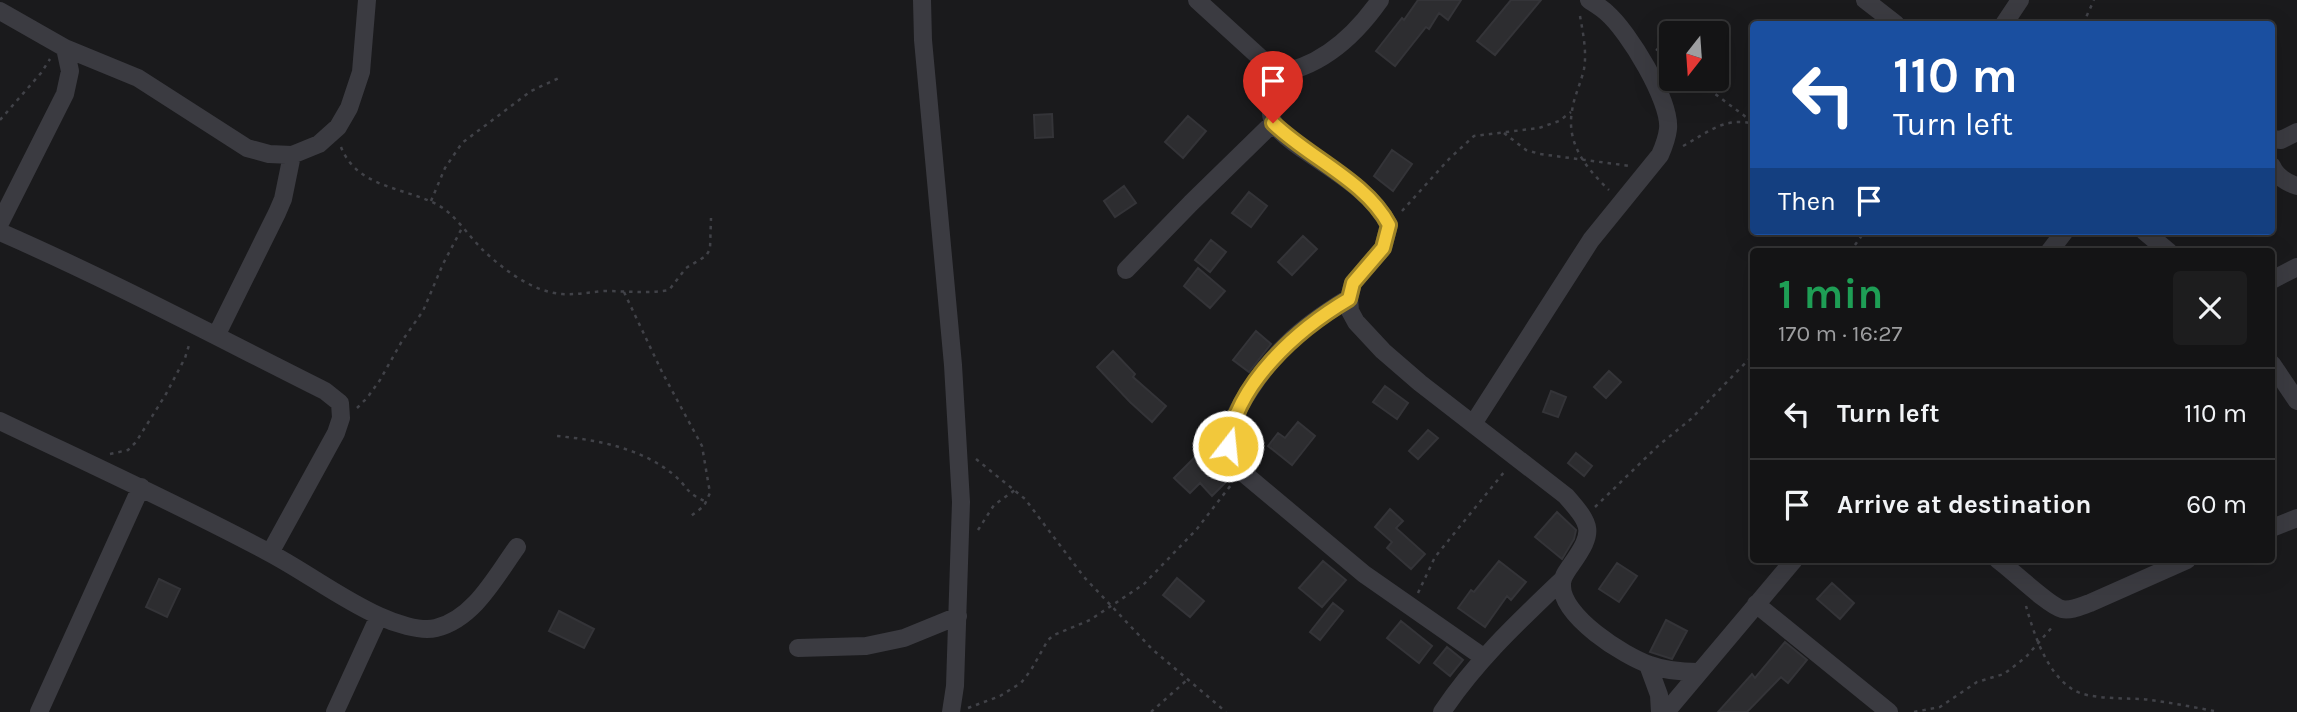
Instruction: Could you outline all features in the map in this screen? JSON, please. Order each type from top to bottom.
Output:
[{"type":"street","points":[[12,0],[0,11],[62,46],[138,78],[247,148],[269,154],[292,155],[318,144],[338,127],[349,108],[362,72],[367,0]]},
{"type":"street","points":[[922,0],[923,40],[953,365],[961,502],[955,686],[959,710]]},
{"type":"street","points":[[1197,0],[1266,63],[1274,74],[1276,85],[1271,108],[1273,123],[1292,141],[1364,193],[1380,208],[1389,225],[1383,248],[1353,283],[1349,299],[1350,311],[1356,322],[1382,351],[1566,496],[1584,517],[1588,527],[1587,538],[1563,579],[1483,657],[1442,712]]},
{"type":"street","points":[[1274,74],[1294,71],[1315,63],[1357,29],[1380,0]]},
{"type":"street","points":[[1865,0],[1892,21]]},
{"type":"street","points":[[2006,21],[2020,0]]},
{"type":"street","points":[[1473,424],[1584,251],[1655,161],[1665,144],[1669,127],[1666,107],[1630,40],[1608,14],[1584,4]]},
{"type":"street","points":[[0,223],[65,94],[69,71],[62,46]]},
{"type":"street","points":[[1126,270],[1273,123]]},
{"type":"street","points":[[2275,139],[2281,140],[2297,132]]},
{"type":"street","points":[[216,336],[277,213],[285,191],[292,155]]},
{"type":"street","points":[[2275,173],[2297,186]]},
{"type":"street","points":[[0,232],[55,256],[216,336],[325,391],[340,403],[341,418],[270,553]]},
{"type":"street","points":[[2149,235],[2164,248]]},
{"type":"street","points":[[2275,279],[2297,267]]},
{"type":"street","points":[[1349,299],[1318,317],[1285,345],[1243,403],[1230,432],[1228,446],[1233,460],[1241,471],[1364,574],[1483,657]]},
{"type":"street","points":[[2275,368],[2297,401]]},
{"type":"street","points":[[0,421],[141,487],[270,553],[379,616],[408,626],[434,629],[452,622],[473,607],[517,547]]},
{"type":"street","points":[[39,712],[141,487]]},
{"type":"street","points":[[2275,527],[2297,518]]},
{"type":"street","points":[[1666,712],[1791,563]]},
{"type":"street","points":[[2002,563],[2049,602],[2062,609],[2090,603],[2180,563]]},
{"type":"street","points":[[1563,579],[1562,587],[1566,600],[1592,629],[1621,651],[1664,670],[1698,672]]},
{"type":"street","points":[[1756,604],[1889,712]]},
{"type":"street","points":[[335,712],[379,616]]},
{"type":"street","points":[[797,648],[866,646],[904,638],[958,616]]},
{"type":"street","points":[[1648,665],[1659,695],[1660,712]]},
{"type":"path","points":[[2084,21],[2094,0]]},
{"type":"path","points":[[1584,4],[1584,68],[1571,112],[1574,141],[1581,160],[1621,202]]},
{"type":"path","points":[[0,120],[62,46]]},
{"type":"path","points":[[431,201],[445,168],[462,143],[531,92],[561,77]]},
{"type":"path","points":[[1711,91],[1750,121]]},
{"type":"path","points":[[1389,225],[1474,136],[1549,126],[1571,112]]},
{"type":"path","points":[[1504,132],[1526,150],[1611,165],[1655,161],[1724,123],[1735,121],[1750,123]]},
{"type":"path","points":[[338,127],[341,149],[349,164],[360,174],[443,207],[485,252],[509,272],[533,286],[558,294],[653,293],[669,290],[686,268],[706,256],[710,249],[711,218]]},
{"type":"path","points":[[341,418],[367,398],[380,380],[423,311],[462,228]]},
{"type":"path","points":[[624,292],[662,372],[702,446],[710,493],[707,502],[691,516]]},
{"type":"path","points":[[101,455],[128,450],[135,442],[185,358],[195,326]]},
{"type":"path","points":[[1584,517],[1690,419],[1750,358]]},
{"type":"path","points":[[557,436],[594,440],[635,453],[674,475],[691,495],[707,502]]},
{"type":"path","points":[[958,447],[1015,490],[1111,607],[1187,680],[1226,712]]},
{"type":"path","points":[[1413,608],[1435,558],[1477,503],[1518,459]]},
{"type":"path","points":[[959,710],[1000,696],[1021,683],[1048,640],[1054,635],[1077,627],[1144,584],[1217,505],[1241,471]]},
{"type":"path","points":[[977,533],[994,505],[1015,490]]},
{"type":"path","points":[[2019,576],[2039,643],[2060,679],[2074,690],[2089,695],[2180,704],[2214,711]]},
{"type":"path","points":[[1914,712],[1940,706],[1977,682],[2004,674],[2049,632],[2062,609]]},
{"type":"path","points":[[1151,712],[1187,680]]},
{"type":"building","points":[[1418,0],[1461,0],[1448,20],[1439,13],[1429,29],[1426,27],[1395,66],[1376,51]]},
{"type":"building","points":[[1511,0],[1541,0],[1495,55],[1477,41]]},
{"type":"building","points":[[1052,114],[1053,137],[1035,138],[1034,115]]},
{"type":"building","points":[[1188,116],[1206,131],[1183,158],[1165,142]]},
{"type":"building","points":[[1392,150],[1412,164],[1393,191],[1374,176]]},
{"type":"building","points":[[1124,186],[1136,203],[1115,217],[1104,201]]},
{"type":"building","points":[[1249,192],[1267,206],[1251,227],[1232,213]]},
{"type":"building","points":[[1303,236],[1317,249],[1292,275],[1278,262]]},
{"type":"building","points":[[1211,240],[1226,252],[1210,272],[1195,260]]},
{"type":"building","points":[[1198,268],[1225,291],[1210,308],[1184,286]]},
{"type":"building","points":[[1256,331],[1271,344],[1249,372],[1233,360]]},
{"type":"building","points":[[1113,351],[1135,374],[1133,377],[1166,406],[1152,422],[1097,367]]},
{"type":"building","points":[[1609,371],[1621,382],[1606,398],[1594,387]]},
{"type":"building","points":[[1385,386],[1408,403],[1397,419],[1373,402]]},
{"type":"building","points":[[1551,391],[1566,397],[1558,417],[1543,412]]},
{"type":"building","points":[[1298,422],[1315,436],[1292,465],[1268,446],[1278,433],[1285,438]]},
{"type":"building","points":[[1428,430],[1438,438],[1418,459],[1409,451]]},
{"type":"building","points":[[1200,452],[1228,480],[1212,496],[1200,483],[1190,493],[1174,478]]},
{"type":"building","points":[[1576,453],[1592,466],[1584,476],[1568,463]]},
{"type":"building","points":[[1390,509],[1403,521],[1396,528],[1425,554],[1411,569],[1387,548],[1392,542],[1375,527]]},
{"type":"building","points":[[1557,512],[1576,530],[1574,539],[1562,559],[1535,537]]},
{"type":"building","points":[[1323,561],[1346,580],[1322,607],[1299,588]]},
{"type":"building","points":[[1499,561],[1526,582],[1511,600],[1507,596],[1485,627],[1458,608]]},
{"type":"building","points":[[1617,563],[1637,576],[1619,602],[1599,589]]},
{"type":"building","points":[[1177,578],[1204,601],[1190,617],[1163,595]]},
{"type":"building","points":[[159,579],[180,589],[167,617],[146,607]]},
{"type":"building","points":[[1832,583],[1854,603],[1840,619],[1817,599]]},
{"type":"building","points":[[1333,603],[1343,611],[1320,640],[1310,632]]},
{"type":"building","points":[[559,611],[594,629],[584,648],[549,631]]},
{"type":"building","points":[[1666,620],[1687,631],[1672,659],[1650,652]]},
{"type":"building","points":[[1401,621],[1432,646],[1419,663],[1387,638]]},
{"type":"building","points":[[1785,642],[1807,660],[1788,683],[1781,677],[1747,712],[1718,712],[1752,674],[1755,678]]},
{"type":"building","points":[[1447,647],[1463,660],[1450,676],[1434,663]]},
{"type":"route","points":[[1228,446],[1237,413],[1255,383],[1285,345],[1318,317],[1349,299],[1353,283],[1383,248],[1389,225],[1380,208],[1364,193],[1292,141],[1273,123]]}]
